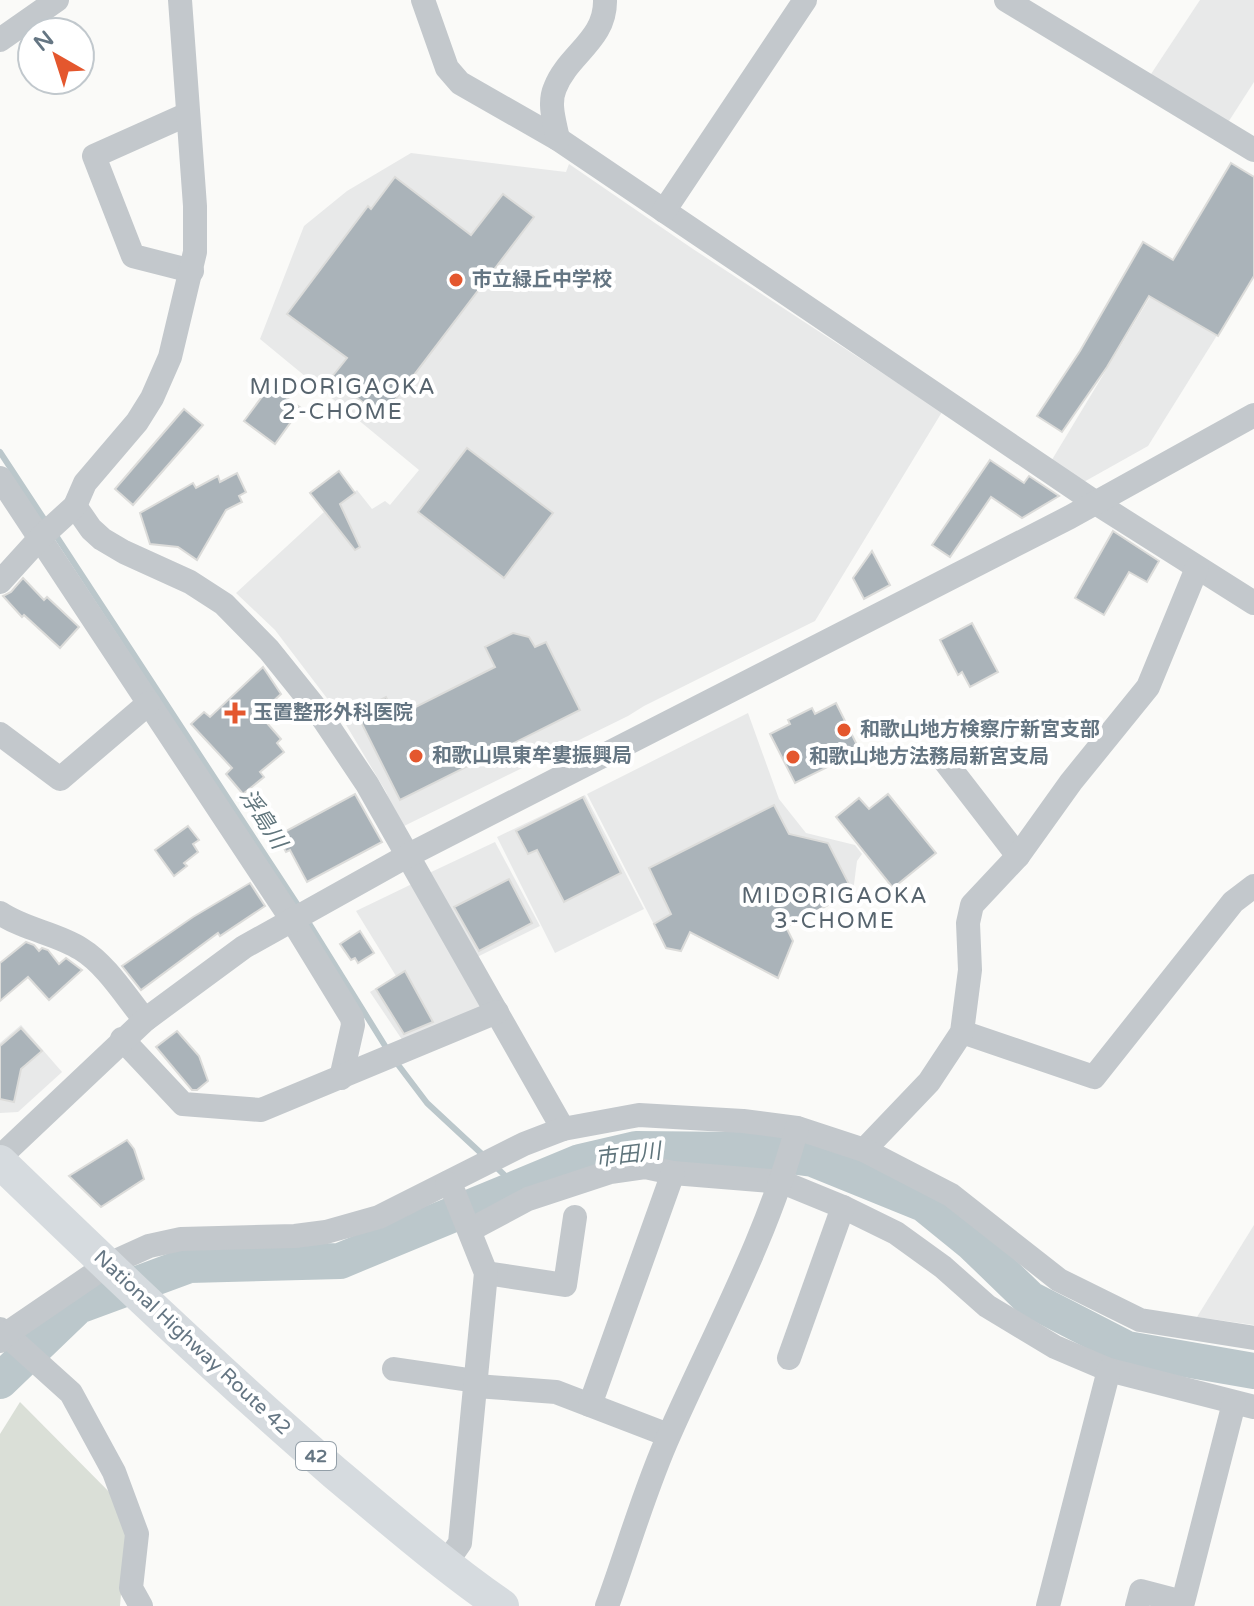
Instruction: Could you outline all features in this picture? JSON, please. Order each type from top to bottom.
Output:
[{"type":"highway","name":"National Highway Route 42","points":[[0,1160],[120,1278],[265,1412],[444,1566],[480,1601]]},
{"type":"street","points":[[0,40],[57,0]]},
{"type":"street","points":[[0,582],[40,538],[75,506],[85,483],[137,422],[152,398],[170,357],[195,252],[195,206],[180,0]]},
{"type":"street","points":[[423,0],[447,68],[460,83],[558,139],[1096,503],[1254,603]]},
{"type":"street","points":[[558,139],[553,115],[554,88],[597,33],[604,16],[605,0]]},
{"type":"street","points":[[664,211],[805,0]]},
{"type":"street","points":[[1006,0],[1044,10],[1254,150]]},
{"type":"street","points":[[188,114],[94,156],[133,256],[192,271]]},
{"type":"street","points":[[0,1160],[122,1039],[226,959],[407,856],[1096,503],[1254,415]]},
{"type":"street","points":[[0,478],[292,920],[352,1018],[341,1078]]},
{"type":"street","points":[[75,506],[102,539],[203,589],[224,604],[269,650],[344,748],[563,1129]]},
{"type":"street","points":[[864,1150],[929,1082],[962,1032],[970,970],[968,923],[972,905],[1018,856],[1071,782],[1148,687],[1197,568]]},
{"type":"street","points":[[0,734],[60,779],[149,703]]},
{"type":"street","points":[[940,755],[1018,856]]},
{"type":"street","points":[[962,1032],[1094,1077],[1233,902],[1254,886]]},
{"type":"street","points":[[0,913],[13,922],[81,949],[97,963],[145,1020]]},
{"type":"street","points":[[122,1039],[183,1104],[261,1110],[497,1012]]},
{"type":"street","points":[[141,1606],[131,1588],[137,1534],[114,1472],[71,1393],[5,1336],[120,1278],[149,1246],[181,1239],[295,1236],[326,1232],[379,1217],[450,1188],[524,1144],[563,1129],[639,1115],[743,1121],[797,1128],[864,1150],[951,1195],[1059,1280],[1140,1320],[1254,1338]]},
{"type":"street","points":[[607,1606],[668,1435],[716,1338],[782,1182],[797,1128]]},
{"type":"street","points":[[470,1230],[528,1199],[610,1172],[645,1167],[673,1173],[782,1182],[843,1207],[914,1245],[987,1306],[1055,1347],[1109,1370],[1244,1405],[1183,1602],[1141,1591],[1137,1606]]},
{"type":"street","points":[[590,1405],[673,1173]]},
{"type":"street","points":[[444,1566],[460,1543],[486,1273],[450,1188]]},
{"type":"street","points":[[789,1358],[843,1207]]},
{"type":"street","points":[[486,1273],[565,1285],[575,1217]]},
{"type":"street","points":[[394,1369],[469,1380],[476,1386],[556,1392],[668,1435]]},
{"type":"street","points":[[1048,1606],[1109,1370]]},
{"type":"shaded area","points":[[1200,0],[1254,0],[1254,82],[1227,124],[1149,77]]},
{"type":"shaded area","points":[[411,153],[566,172],[569,164],[942,412],[815,621],[400,828],[386,792],[342,718],[275,630],[236,593],[324,512],[326,514],[357,490],[372,509],[385,501],[390,505],[419,470],[260,339],[304,226],[347,191]]},
{"type":"shaded area","points":[[1231,163],[1254,177],[1254,276],[1148,446],[1082,483],[1050,463]]},
{"type":"shaded area","points":[[748,713],[779,799],[806,833],[855,845],[862,854],[857,861],[853,892],[786,927],[793,941],[778,978],[690,933],[666,948],[587,794]]},
{"type":"shaded area","points":[[585,795],[644,909],[555,953],[497,837]]},
{"type":"shaded area","points":[[495,842],[540,926],[475,958],[427,874]]},
{"type":"shaded area","points":[[412,884],[485,1006],[405,1044],[370,992],[396,976],[356,911]]},
{"type":"shaded area","points":[[21,1025],[62,1072],[18,1112],[0,1113],[0,1043]]},
{"type":"shaded area","points":[[1254,1225],[1254,1325],[1197,1317]]},
{"type":"shaded area","points":[[20,1402],[128,1511],[120,1606],[0,1606],[0,1434]]},
{"type":"building","points":[[1231,163],[1254,177],[1254,276],[1218,336],[1149,296],[1107,367],[1062,432],[1037,416],[1080,351],[1143,242],[1173,260]]},
{"type":"building","points":[[395,177],[471,235],[503,194],[534,217],[382,417],[331,378],[347,358],[287,314],[368,206],[371,209]]},
{"type":"building","points":[[270,386],[301,408],[275,444],[244,421]]},
{"type":"building","points":[[184,409],[203,425],[133,505],[115,489]]},
{"type":"building","points":[[467,448],[553,513],[504,578],[418,512]]},
{"type":"building","points":[[990,460],[1024,483],[1029,476],[1059,496],[1022,518],[991,497],[950,557],[932,545]]},
{"type":"building","points":[[339,471],[355,493],[340,504],[360,547],[355,550],[310,493]]},
{"type":"building","points":[[237,473],[246,492],[239,496],[242,502],[226,510],[197,560],[178,547],[150,544],[140,513],[193,483],[196,488],[218,476],[220,482]]},
{"type":"building","points":[[1113,531],[1159,561],[1147,582],[1129,572],[1104,615],[1075,598]]},
{"type":"building","points":[[872,551],[890,585],[864,599],[853,578]]},
{"type":"building","points":[[23,578],[44,600],[47,597],[79,627],[60,648],[24,615],[22,617],[3,596]]},
{"type":"building","points":[[972,623],[998,672],[970,687],[962,672],[958,675],[940,640]]},
{"type":"building","points":[[513,633],[529,637],[535,647],[546,642],[580,710],[400,800],[356,712],[386,697],[396,717],[495,667],[485,647]]},
{"type":"building","points":[[263,667],[281,694],[259,714],[281,739],[277,743],[284,752],[260,772],[264,777],[243,794],[226,774],[232,768],[191,724],[204,712],[210,717]]},
{"type":"building","points":[[836,703],[860,751],[795,783],[770,734],[790,724],[788,720],[812,708],[815,714]]},
{"type":"building","points":[[355,794],[382,842],[307,882],[290,850],[286,852],[277,836]]},
{"type":"building","points":[[888,794],[936,853],[893,888],[836,817],[859,798],[869,809]]},
{"type":"building","points":[[583,797],[621,873],[564,902],[537,850],[528,854],[516,831]]},
{"type":"building","points":[[774,805],[789,834],[828,843],[853,892],[786,927],[793,941],[778,978],[690,932],[681,951],[666,948],[654,924],[671,914],[649,868]]},
{"type":"building","points":[[188,826],[199,840],[193,844],[198,852],[174,876],[155,850]]},
{"type":"building","points":[[509,879],[532,923],[479,951],[454,907]]},
{"type":"building","points":[[250,883],[265,906],[220,936],[218,933],[141,990],[122,966],[193,917]]},
{"type":"building","points":[[360,931],[374,953],[358,963],[355,958],[351,960],[340,944]]},
{"type":"building","points":[[26,942],[39,951],[42,948],[48,950],[59,964],[66,958],[82,970],[49,1000],[28,977],[0,1001],[0,963]]},
{"type":"building","points":[[405,971],[433,1022],[404,1034],[376,989]]},
{"type":"building","points":[[21,1028],[42,1051],[21,1069],[14,1102],[0,1099],[0,1046]]},
{"type":"building","points":[[177,1031],[199,1056],[208,1081],[197,1090],[192,1090],[156,1047]]},
{"type":"building","points":[[127,1140],[134,1149],[144,1179],[101,1207],[69,1176]]},
{"type":"waterway","name":"浮島川","points":[[0,452],[46,522]]},
{"type":"waterway","name":"浮島川","points":[[53,531],[301,910]]},
{"type":"waterway","name":"浮島川","points":[[307,920],[387,1049]]},
{"type":"waterway","name":"浮島川","points":[[396,1062],[427,1103],[484,1156]]},
{"type":"waterway","name":"市田川","points":[[0,1381],[78,1306],[189,1265],[340,1261],[580,1162],[636,1149],[743,1150],[813,1159],[924,1204],[972,1243],[1030,1299],[1127,1349],[1254,1371]]},
{"type":"waterway","name":"浮島川","points":[[495,1166],[517,1187]]},
{"type":"place","name":"市立緑丘中学校","points":[[456,280]]},
{"type":"place","name":"玉置整形外科医院","points":[[235,713]]},
{"type":"place","name":"和歌山地方検察庁新宮支部","points":[[844,730]]},
{"type":"place","name":"和歌山県東牟婁振興局","points":[[416,756]]},
{"type":"place","name":"和歌山地方法務局新宮支局","points":[[793,757]]},
{"type":"district","name":"MIDORIGAOKA 2-CHOME","points":[[343,400]]},
{"type":"district","name":"MIDORIGAOKA 3-CHOME","points":[[835,908]]}]
